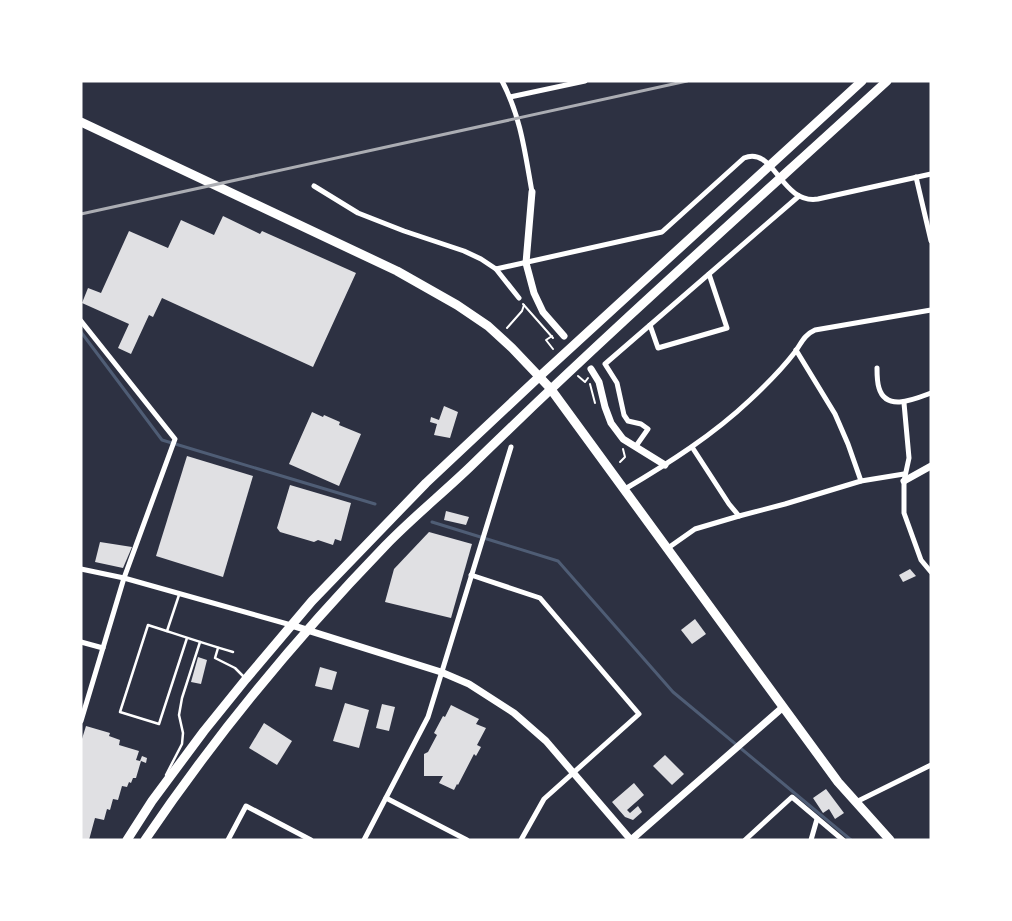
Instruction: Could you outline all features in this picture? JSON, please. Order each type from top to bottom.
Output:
[{"type":"main road","points":[[127,840],[152,802],[204,731],[246,679],[292,625],[426,483],[862,81]]},
{"type":"main road","points":[[145,840],[216,742],[307,630],[388,543],[550,388],[887,81]]},
{"type":"main road","points":[[81,122],[397,271],[457,304],[488,326],[550,388],[668,548],[782,708],[838,782],[890,840]]},
{"type":"street","points":[[502,81],[518,118],[532,192],[526,263],[534,292],[543,312],[564,336]]},
{"type":"street","points":[[510,97],[585,81]]},
{"type":"street","points":[[496,269],[662,232],[744,158],[751,155],[765,161],[799,196],[811,200],[931,174]]},
{"type":"street","points":[[916,177],[931,241]]},
{"type":"street","points":[[314,186],[358,213],[464,251],[481,259],[496,269],[519,298]]},
{"type":"street","points":[[636,446],[648,429],[641,424],[628,421],[624,415],[617,383],[605,364],[799,196]]},
{"type":"street","points":[[650,325],[658,348],[727,328],[710,274]]},
{"type":"street","points":[[625,489],[692,447],[750,400],[796,350],[804,337],[816,330],[931,310]]},
{"type":"street","points":[[81,321],[175,439],[124,578],[83,706],[81,721]]},
{"type":"street","points":[[796,350],[835,414],[861,481]]},
{"type":"street","points":[[591,368],[599,382],[611,423],[624,439],[665,465]]},
{"type":"street","points":[[877,368],[879,387],[884,397],[904,403],[931,393]]},
{"type":"street","points":[[904,403],[908,458],[904,478],[904,513],[921,560],[931,572]]},
{"type":"street","points":[[364,840],[428,717],[511,447]]},
{"type":"street","points":[[692,447],[729,504],[739,516]]},
{"type":"street","points":[[668,548],[695,528],[786,504],[861,481],[904,478],[931,466]]},
{"type":"street","points":[[81,569],[124,578],[292,625],[442,672],[478,689],[514,713],[546,741],[631,840],[782,708]]},
{"type":"street","points":[[471,575],[540,598],[639,714],[540,804],[521,840]]},
{"type":"street","points":[[81,642],[103,648]]},
{"type":"street","points":[[855,802],[931,765]]},
{"type":"street","points":[[386,798],[467,840]]},
{"type":"street","points":[[745,840],[792,798],[842,840]]},
{"type":"street","points":[[228,840],[246,806],[310,840]]},
{"type":"street","points":[[811,840],[817,819]]},
{"type":"lane","points":[[167,631],[179,594]]},
{"type":"lane","points":[[187,638],[159,724],[120,712],[148,625],[233,652]]},
{"type":"lane","points":[[152,802],[182,744],[183,733],[179,715],[182,698],[200,642]]},
{"type":"lane","points":[[218,648],[215,658],[235,668],[246,679]]},
{"type":"path","points":[[507,328],[522,311],[524,305],[555,339]]},
{"type":"path","points":[[552,336],[546,340],[553,349]]},
{"type":"path","points":[[578,376],[584,382],[588,378]]},
{"type":"building","points":[[223,216],[260,234],[262,231],[356,273],[313,367],[162,298],[153,317],[149,315],[131,354],[118,348],[129,324],[82,303],[88,288],[101,293],[129,231],[168,248],[181,220],[214,235]]},
{"type":"building","points":[[444,406],[458,412],[450,438],[434,435],[437,424],[430,422],[431,417],[439,420]]},
{"type":"building","points":[[312,412],[340,422],[339,425],[361,434],[339,486],[289,464]]},
{"type":"building","points":[[187,456],[253,476],[223,577],[156,556]]},
{"type":"building","points":[[290,485],[351,503],[341,541],[335,539],[333,545],[318,540],[314,542],[280,532],[277,528]]},
{"type":"building","points":[[446,511],[469,517],[466,525],[444,520]]},
{"type":"building","points":[[429,532],[472,544],[451,618],[385,602],[394,569]]},
{"type":"building","points":[[100,542],[132,547],[123,568],[95,562]]},
{"type":"building","points":[[910,569],[916,576],[903,582],[899,575]]},
{"type":"building","points":[[695,619],[706,634],[692,644],[681,630]]},
{"type":"building","points":[[198,657],[207,660],[201,684],[191,682]]},
{"type":"building","points":[[320,667],[337,672],[332,690],[315,686]]},
{"type":"building","points":[[345,703],[369,710],[359,748],[333,741]]},
{"type":"building","points":[[382,704],[395,707],[389,731],[376,728]]},
{"type":"building","points":[[451,705],[479,719],[476,724],[486,728],[477,745],[481,747],[476,756],[474,754],[454,790],[439,783],[443,776],[424,776],[424,754],[428,752],[437,735],[434,733]]},
{"type":"building","points":[[264,723],[292,741],[277,765],[249,748]]},
{"type":"building","points":[[86,726],[110,733],[109,736],[120,740],[119,745],[139,751],[136,760],[140,761],[142,756],[147,758],[146,763],[141,761],[136,778],[133,778],[131,783],[129,782],[127,787],[122,786],[118,800],[113,799],[110,810],[107,809],[104,820],[95,818],[89,840],[81,839],[81,742]]},
{"type":"building","points":[[665,755],[684,774],[672,785],[653,766]]},
{"type":"building","points":[[634,783],[644,795],[627,810],[630,813],[638,806],[642,812],[633,820],[625,817],[612,802]]},
{"type":"building","points":[[826,789],[844,813],[835,819],[829,809],[823,813],[813,798]]},
{"type":"waterway","points":[[81,332],[162,440],[375,504]]},
{"type":"waterway","points":[[432,522],[558,561],[673,692],[851,840]]},
{"type":"railway","points":[[81,214],[687,81]]}]
